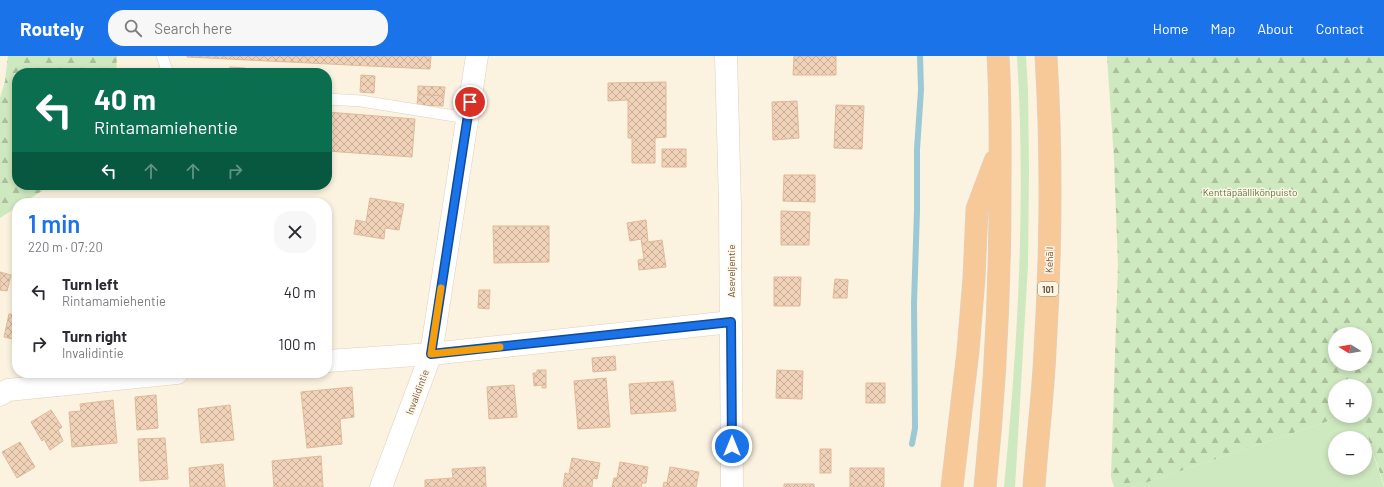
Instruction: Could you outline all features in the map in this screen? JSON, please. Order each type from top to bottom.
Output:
[{"type":"highway","points":[[985,487],[996,362],[1000,250],[1001,144],[998,56]]},
{"type":"highway","name":"Kehä I","points":[[1034,487],[1045,351],[1050,227],[1046,56]]},
{"type":"highway","points":[[952,487],[968,351],[974,278],[977,209],[1001,144]]},
{"type":"street","name":"Invalidintie","points":[[381,487],[431,354],[477,56]]},
{"type":"street","name":"Aseveljentie","points":[[726,56],[730,199],[732,487]]},
{"type":"street","points":[[332,361],[431,354],[731,322]]},
{"type":"street","points":[[0,395],[8,390],[53,379],[74,378]]},
{"type":"lane","points":[[162,56],[166,68]]},
{"type":"lane","points":[[332,99],[361,101],[468,118]]},
{"type":"green space","points":[[8,56],[117,56],[116,68],[12,68],[12,190],[43,190],[31,198],[12,198],[12,210],[0,218],[0,98],[5,81]]},
{"type":"green space","points":[[1017,56],[1026,56],[1028,91],[1028,265],[1015,487],[1004,487],[1017,326],[1021,218],[1020,110]]},
{"type":"green space","name":"Kenttäpäällikönpuisto","points":[[1107,56],[1384,56],[1384,485],[1372,449],[1372,431],[1366,431],[1363,423],[1372,423],[1372,379],[1328,379],[1328,421],[1133,487],[1114,487],[1111,477],[1118,266],[1114,159]]},
{"type":"green space","points":[[1328,421],[1328,423],[1363,423],[1366,431],[1328,431],[1328,475],[1372,475],[1372,450],[1384,487],[1133,487]]},
{"type":"building","points":[[187,56],[431,56],[430,69]]},
{"type":"building","points":[[794,56],[836,56],[836,75],[793,75]]},
{"type":"building","points":[[361,75],[375,76],[374,93],[360,92]]},
{"type":"building","points":[[666,82],[666,137],[655,138],[655,163],[632,163],[632,138],[628,138],[628,100],[608,101],[608,83]]},
{"type":"building","points":[[418,86],[445,87],[444,96],[418,94]]},
{"type":"building","points":[[418,94],[444,96],[443,106],[417,105]]},
{"type":"building","points":[[797,101],[799,138],[773,140],[772,102]]},
{"type":"building","points":[[836,105],[864,106],[862,149],[834,148]]},
{"type":"building","points":[[332,112],[415,119],[412,157],[332,151]]},
{"type":"building","points":[[662,149],[686,149],[686,167],[662,167]]},
{"type":"building","points":[[784,175],[815,175],[815,202],[783,201]]},
{"type":"building","points":[[370,198],[404,204],[399,230],[385,228],[384,239],[354,234],[356,220],[366,222]]},
{"type":"building","points":[[781,211],[810,212],[809,245],[781,245]]},
{"type":"building","points":[[646,220],[648,242],[662,240],[666,267],[639,270],[638,260],[644,259],[641,239],[630,241],[627,223]]},
{"type":"building","points":[[493,226],[549,226],[549,262],[494,263]]},
{"type":"building","points":[[0,272],[11,275],[7,291],[0,290]]},
{"type":"building","points":[[774,277],[801,277],[800,306],[774,306]]},
{"type":"building","points":[[835,279],[848,280],[847,298],[833,298]]},
{"type":"building","points":[[479,290],[490,290],[489,309],[478,308]]},
{"type":"building","points":[[9,314],[12,314],[12,339],[4,337]]},
{"type":"building","points":[[615,356],[616,370],[593,372],[592,358]]},
{"type":"building","points":[[537,370],[546,370],[546,388],[542,388],[542,385],[534,386],[533,373],[537,373]]},
{"type":"building","points":[[777,370],[803,371],[802,399],[776,398]]},
{"type":"building","points":[[606,378],[610,427],[578,429],[574,381]]},
{"type":"building","points":[[673,381],[676,411],[631,414],[629,384]]},
{"type":"building","points":[[866,383],[885,383],[885,403],[866,403]]},
{"type":"building","points":[[514,385],[517,417],[489,419],[487,387]]},
{"type":"building","points":[[352,387],[354,417],[340,419],[342,444],[307,448],[301,392]]},
{"type":"building","points":[[156,395],[158,428],[137,430],[135,397]]},
{"type":"building","points":[[113,400],[117,443],[72,447],[69,412],[81,411],[80,404]]},
{"type":"building","points":[[230,405],[234,440],[201,443],[198,409]]},
{"type":"building","points":[[51,410],[62,427],[58,430],[63,441],[50,450],[44,439],[42,441],[31,422]]},
{"type":"building","points":[[165,438],[168,479],[140,481],[138,439]]},
{"type":"building","points":[[20,442],[35,467],[17,478],[2,452]]},
{"type":"building","points":[[820,449],[831,449],[831,473],[820,473]]},
{"type":"building","points":[[321,456],[323,487],[274,487],[272,461]]},
{"type":"building","points":[[572,458],[600,463],[597,479],[593,478],[592,487],[563,487],[565,473],[569,474]]},
{"type":"building","points":[[620,462],[648,467],[646,483],[642,483],[641,487],[612,487],[614,478],[617,478]]},
{"type":"building","points":[[223,464],[225,487],[190,487],[189,468]]},
{"type":"building","points":[[485,467],[486,487],[425,487],[425,480],[453,478],[452,469]]},
{"type":"building","points":[[670,467],[699,472],[696,487],[663,487],[664,482],[667,483]]},
{"type":"building","points":[[850,468],[884,468],[884,487],[850,487]]},
{"type":"building","points":[[784,484],[814,484],[814,487],[784,487]]},
{"type":"waterway","points":[[912,444],[915,428],[914,303],[917,211],[917,149],[921,90],[920,56]]},
{"type":"slow traffic","points":[[441,288],[431,354],[500,347]]},
{"type":"route","points":[[470,102],[431,354],[731,322],[732,446]]}]
